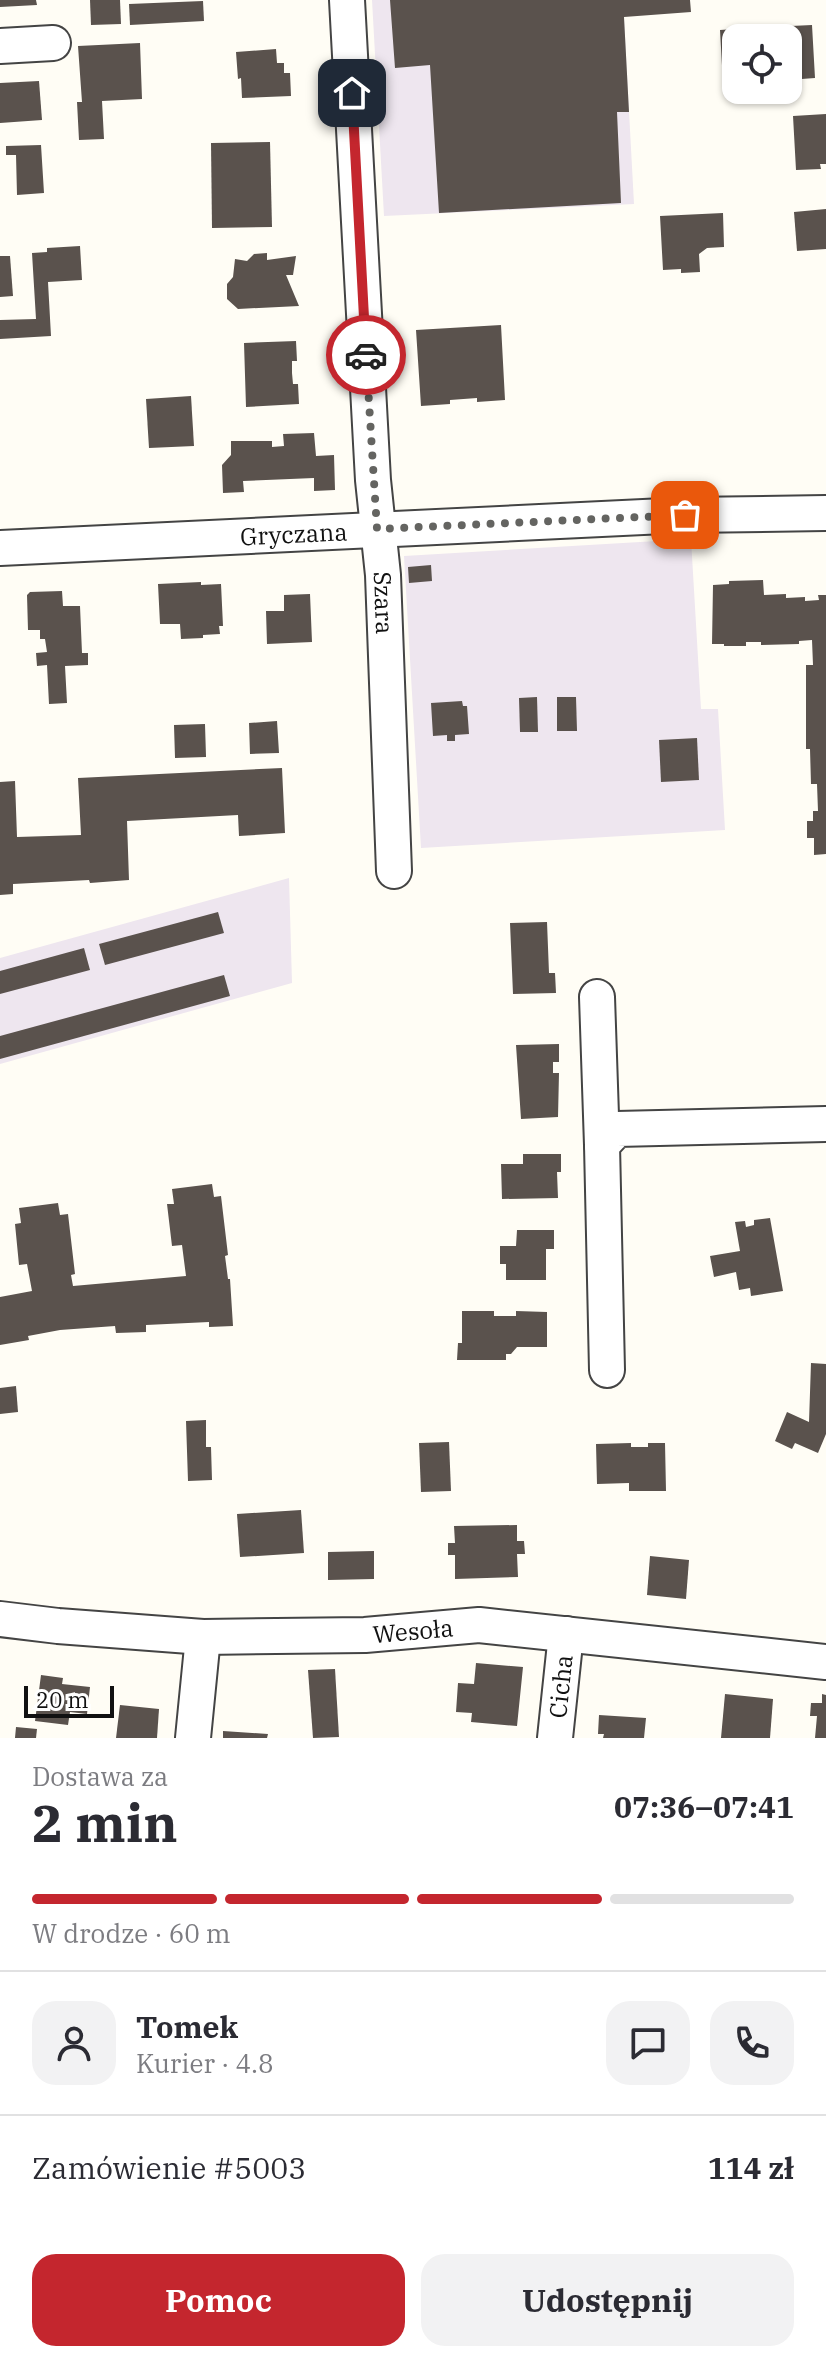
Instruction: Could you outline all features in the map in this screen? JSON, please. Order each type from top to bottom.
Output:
[{"type":"street","name":"Szara","points":[[347,0],[377,529],[383,575],[394,871]]},
{"type":"street","points":[[0,46],[53,43]]},
{"type":"street","name":"Gryczana","points":[[0,548],[685,515],[826,513]]},
{"type":"street","points":[[597,997],[607,1370]]},
{"type":"street","points":[[602,1145],[617,1129],[826,1124]]},
{"type":"street","name":"Wesoła","points":[[0,1619],[203,1637],[365,1635],[479,1625],[826,1662]]},
{"type":"street","name":"Cicha","points":[[555,1738],[566,1634]]},
{"type":"street","points":[[193,1738],[203,1637]]},
{"type":"shaded area","points":[[372,0],[623,0],[634,204],[384,216]]},
{"type":"shaded area","points":[[691,539],[701,709],[718,709],[725,830],[421,848],[404,556]]},
{"type":"shaded area","points":[[289,878],[292,983],[0,1064],[0,958]]},
{"type":"building","points":[[0,0],[36,0],[37,5],[0,7]]},
{"type":"building","points":[[90,0],[120,0],[121,24],[91,25]]},
{"type":"building","points":[[390,0],[690,0],[691,12],[624,17],[629,112],[617,112],[621,203],[439,213],[430,65],[395,68]]},
{"type":"building","points":[[203,1],[204,21],[130,25],[129,4]]},
{"type":"building","points":[[802,25],[812,25],[815,78],[802,79]]},
{"type":"building","points":[[140,43],[142,99],[102,101],[104,139],[79,140],[77,102],[82,102],[78,46]]},
{"type":"building","points":[[276,49],[277,63],[284,63],[284,73],[290,73],[291,96],[242,98],[236,52]]},
{"type":"building","points":[[39,81],[42,120],[0,123],[0,83]]},
{"type":"building","points":[[826,114],[826,164],[820,164],[821,169],[796,170],[793,116]]},
{"type":"building","points":[[270,142],[272,227],[212,228],[211,143]]},
{"type":"building","points":[[41,145],[44,193],[17,195],[16,155],[6,155],[6,146]]},
{"type":"building","points":[[826,209],[826,249],[797,251],[794,212]]},
{"type":"building","points":[[723,213],[724,247],[707,248],[699,254],[700,272],[663,270],[660,216]]},
{"type":"building","points":[[80,246],[82,280],[48,282],[51,336],[0,339],[0,320],[36,319],[32,253],[47,252],[47,248]]},
{"type":"building","points":[[267,253],[267,260],[296,256],[293,275],[286,275],[299,306],[238,309],[227,299],[227,284],[233,277],[235,259],[247,261],[254,254]]},
{"type":"building","points":[[0,256],[10,256],[13,296],[0,297]]},
{"type":"building","points":[[501,325],[505,400],[477,402],[477,398],[421,406],[416,330]]},
{"type":"building","points":[[296,341],[297,361],[292,361],[292,373],[293,384],[298,384],[299,404],[246,407],[244,343]]},
{"type":"building","points":[[191,396],[194,446],[149,448],[146,399]]},
{"type":"building","points":[[314,433],[316,456],[334,455],[335,490],[314,491],[314,478],[243,481],[244,492],[223,493],[222,465],[231,455],[231,441],[272,441],[272,447],[284,446],[283,434]]},
{"type":"building","points":[[431,565],[432,581],[409,583],[408,567]]},
{"type":"building","points":[[763,580],[764,595],[786,594],[786,598],[805,597],[805,601],[819,600],[818,595],[826,595],[826,854],[814,855],[814,838],[807,838],[807,821],[813,821],[813,811],[818,811],[817,784],[811,784],[810,749],[806,749],[806,665],[813,665],[812,640],[799,641],[799,644],[712,644],[713,585]]},
{"type":"building","points":[[201,582],[201,585],[221,584],[223,626],[219,626],[220,634],[181,639],[180,624],[160,624],[158,584]]},
{"type":"building","points":[[62,591],[63,606],[80,606],[82,653],[88,653],[88,665],[65,666],[67,703],[49,704],[47,665],[37,666],[36,653],[47,652],[45,639],[40,639],[40,630],[28,630],[27,595],[30,592]]},
{"type":"building","points":[[310,594],[312,642],[267,644],[266,611],[284,611],[284,595]]},
{"type":"building","points":[[537,697],[538,732],[520,732],[519,698]]},
{"type":"building","points":[[557,697],[576,697],[577,731],[557,731]]},
{"type":"building","points":[[462,701],[463,706],[467,706],[469,734],[455,735],[455,741],[447,741],[447,735],[433,736],[431,703]]},
{"type":"building","points":[[277,721],[279,753],[250,754],[249,723]]},
{"type":"building","points":[[205,724],[206,757],[175,758],[174,725]]},
{"type":"building","points":[[697,738],[699,780],[661,782],[659,740]]},
{"type":"building","points":[[282,768],[285,833],[239,836],[238,815],[127,821],[129,880],[13,884],[13,894],[0,895],[0,782],[15,781],[17,837],[81,835],[78,778]]},
{"type":"building","points":[[218,912],[224,933],[105,965],[99,944]]},
{"type":"building","points":[[547,922],[549,973],[555,973],[556,993],[513,994],[510,923]]},
{"type":"building","points":[[84,948],[90,970],[0,994],[0,971]]},
{"type":"building","points":[[224,975],[230,996],[0,1059],[0,1036]]},
{"type":"building","points":[[559,1044],[559,1062],[553,1062],[553,1073],[559,1073],[558,1117],[521,1119],[516,1045]]},
{"type":"building","points":[[523,1154],[561,1154],[561,1172],[557,1172],[558,1198],[502,1199],[501,1164],[523,1164]]},
{"type":"building","points":[[212,1184],[214,1197],[221,1196],[233,1326],[209,1327],[209,1322],[146,1325],[146,1332],[116,1333],[115,1326],[60,1330],[0,1345],[0,1297],[32,1291],[27,1264],[19,1265],[15,1224],[21,1223],[19,1208],[58,1203],[60,1215],[68,1214],[75,1274],[71,1275],[73,1286],[186,1276],[182,1245],[172,1246],[167,1204],[174,1204],[172,1189]]},
{"type":"building","points":[[770,1218],[783,1291],[751,1296],[750,1288],[739,1290],[736,1272],[714,1277],[710,1256],[740,1251],[735,1222],[745,1221],[746,1227],[754,1225],[754,1220]]},
{"type":"building","points":[[517,1230],[554,1230],[554,1249],[546,1249],[546,1280],[506,1280],[506,1264],[500,1264],[500,1246],[516,1246]]},
{"type":"building","points":[[462,1311],[494,1311],[494,1316],[516,1316],[516,1311],[547,1312],[547,1347],[517,1347],[511,1354],[506,1354],[506,1360],[457,1360],[458,1343],[462,1343]]},
{"type":"building","points":[[811,1363],[826,1364],[826,1434],[818,1453],[795,1443],[792,1449],[775,1441],[787,1412],[809,1422]]},
{"type":"building","points":[[16,1386],[18,1412],[0,1414],[0,1388]]},
{"type":"building","points":[[206,1420],[206,1447],[211,1447],[212,1480],[188,1481],[186,1421]]},
{"type":"building","points":[[449,1442],[451,1491],[421,1492],[419,1443]]},
{"type":"building","points":[[631,1443],[631,1447],[648,1447],[648,1443],[665,1443],[666,1491],[629,1491],[629,1483],[597,1484],[596,1444]]},
{"type":"building","points":[[301,1510],[304,1553],[240,1557],[237,1514]]},
{"type":"building","points":[[517,1525],[517,1541],[524,1541],[525,1554],[517,1554],[518,1577],[455,1579],[455,1555],[448,1555],[448,1543],[455,1543],[454,1526]]},
{"type":"building","points":[[374,1551],[374,1579],[328,1580],[328,1552]]},
{"type":"building","points":[[650,1556],[689,1560],[686,1599],[647,1595]]},
{"type":"building","points":[[476,1663],[523,1667],[517,1726],[471,1722],[472,1713],[456,1712],[458,1683],[474,1684]]},
{"type":"building","points":[[335,1669],[339,1737],[313,1738],[308,1670]]},
{"type":"building","points":[[41,1675],[63,1678],[62,1684],[90,1687],[87,1714],[70,1712],[68,1725],[35,1721]]},
{"type":"building","points":[[725,1694],[773,1699],[770,1738],[721,1738]]},
{"type":"building","points":[[822,1694],[826,1695],[826,1738],[815,1738],[817,1716],[810,1716],[811,1703],[822,1703]]},
{"type":"building","points":[[120,1705],[159,1709],[157,1738],[116,1738]]},
{"type":"building","points":[[599,1715],[646,1718],[644,1738],[603,1738],[604,1734],[598,1734]]},
{"type":"building","points":[[16,1727],[37,1729],[36,1738],[15,1738]]},
{"type":"building","points":[[223,1731],[268,1734],[267,1738],[223,1738]]},
{"type":"way so far","points":[[366,355],[377,529],[685,515]]},
{"type":"route","points":[[352,93],[366,355]]}]
